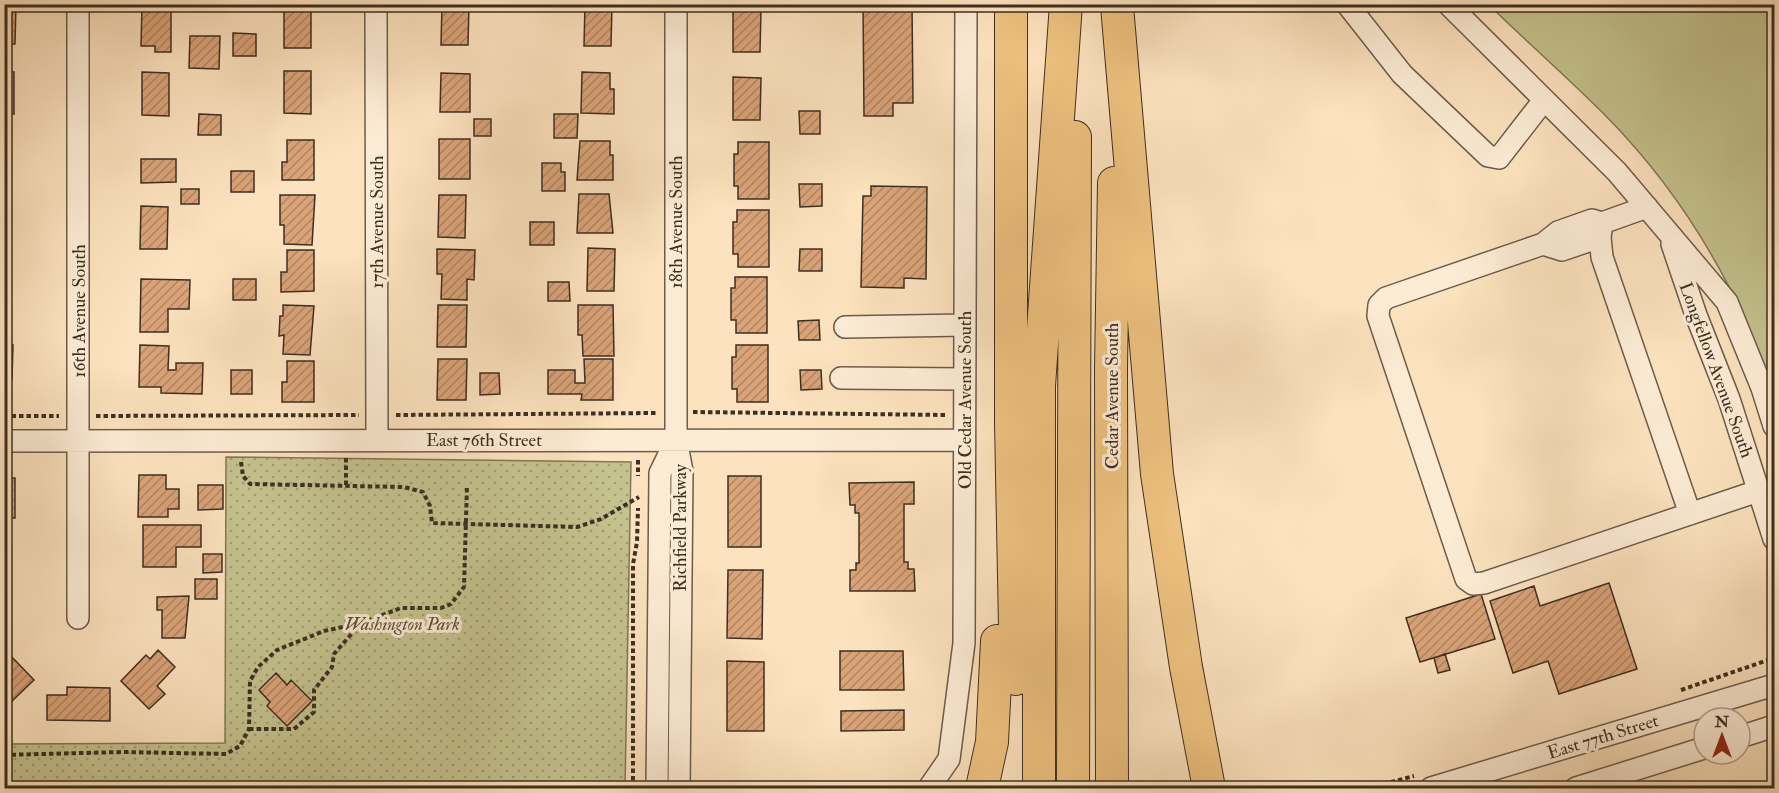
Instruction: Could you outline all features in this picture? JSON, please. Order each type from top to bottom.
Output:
[{"type":"highway","points":[[1011,4],[1011,422],[1019,789]]},
{"type":"highway","points":[[1039,789],[1039,386],[1066,4]]},
{"type":"highway","name":"Cedar Avenue South","points":[[1073,789],[1076,4]]},
{"type":"highway","points":[[1117,5],[1157,474],[1186,667],[1208,786]]},
{"type":"highway","name":"Cedar Avenue South","points":[[1112,789],[1111,368],[1117,5]]},
{"type":"highway","points":[[982,789],[992,742],[1003,465],[1011,422]]},
{"type":"street","name":"16th Avenue South","points":[[78,4],[78,618]]},
{"type":"street","name":"17th Avenue South","points":[[376,4],[377,440]]},
{"type":"street","name":"18th Avenue South","points":[[676,4],[676,440]]},
{"type":"street","name":"Old Cedar Avenue South","points":[[929,789],[949,759],[959,700],[964,643],[966,4]]},
{"type":"street","points":[[1347,4],[1402,74],[1488,156],[1499,158],[1544,100]]},
{"type":"street","name":"Longfellow Avenue South","points":[[1448,4],[1617,172],[1727,302],[1762,388],[1774,426]]},
{"type":"street","points":[[1601,230],[1647,207]]},
{"type":"street","points":[[1690,514],[1602,257],[1601,230],[1592,220],[1557,232],[1543,244],[1386,298],[1379,305],[1378,316],[1466,579],[1473,584],[1484,583],[1690,514],[1758,491]]},
{"type":"street","name":"Longfellow Avenue South","points":[[1669,235],[1696,315],[1730,399],[1774,539]]},
{"type":"street","points":[[845,327],[965,325]]},
{"type":"street","points":[[841,378],[964,379]]},
{"type":"street","name":"Richfield Parkway","points":[[657,789],[660,473],[676,440]]},
{"type":"street","name":"Richfield Parkway","points":[[676,440],[682,471],[679,789]]},
{"type":"street","name":"East 76th Street","points":[[4,441],[964,440]]},
{"type":"street","name":"East 77th Street","points":[[1431,789],[1774,685]]},
{"type":"street","points":[[1752,733],[1774,726]]},
{"type":"street","points":[[1576,789],[1692,752]]},
{"type":"path","points":[[693,412],[947,415]]},
{"type":"path","points":[[393,415],[656,413]]},
{"type":"path","points":[[96,416],[356,415]]},
{"type":"path","points":[[4,416],[58,416]]},
{"type":"path","points":[[241,462],[243,476],[250,484],[404,487],[423,492],[430,506],[432,523],[577,527],[601,519],[639,497]]},
{"type":"path","points":[[633,789],[633,564],[637,542],[639,497],[637,462]]},
{"type":"path","points":[[4,755],[122,752],[226,754],[240,746],[249,729],[250,681],[258,667],[277,650],[324,631],[361,623],[401,608],[441,608],[451,604],[464,587],[467,486]]},
{"type":"path","points":[[249,729],[294,729],[314,712],[314,690],[332,667],[334,654],[361,623]]},
{"type":"green space","points":[[1489,5],[1774,5],[1774,395],[1744,318],[1726,281],[1706,245],[1659,177],[1604,114]]},
{"type":"green space","name":"Washington Park","points":[[226,457],[631,462],[625,788],[5,788],[4,744],[225,743]]},
{"type":"building","points":[[4,4],[16,4],[15,44],[4,44]]},
{"type":"building","points":[[442,4],[469,4],[468,45],[441,45]]},
{"type":"building","points":[[585,4],[612,4],[611,46],[584,46]]},
{"type":"building","points":[[863,4],[912,4],[913,103],[893,103],[893,116],[864,116]]},
{"type":"building","points":[[142,5],[171,5],[171,52],[155,52],[155,46],[141,46]]},
{"type":"building","points":[[284,5],[311,5],[311,48],[284,48]]},
{"type":"building","points":[[733,9],[761,10],[760,52],[733,52]]},
{"type":"building","points":[[233,33],[256,34],[256,56],[233,56]]},
{"type":"building","points":[[190,36],[220,36],[219,69],[189,68]]},
{"type":"building","points":[[284,71],[311,71],[311,114],[284,113]]},
{"type":"building","points":[[4,72],[14,72],[14,114],[4,114]]},
{"type":"building","points":[[142,72],[169,73],[169,116],[142,115]]},
{"type":"building","points":[[582,72],[610,73],[610,89],[614,89],[614,114],[581,113]]},
{"type":"building","points":[[441,73],[470,74],[470,112],[440,112]]},
{"type":"building","points":[[733,77],[761,78],[760,120],[733,120]]},
{"type":"building","points":[[799,111],[820,111],[820,134],[800,134]]},
{"type":"building","points":[[199,114],[221,115],[221,135],[198,135]]},
{"type":"building","points":[[554,114],[578,114],[577,138],[554,138]]},
{"type":"building","points":[[474,119],[491,119],[491,136],[474,136]]},
{"type":"building","points":[[439,139],[470,139],[470,179],[439,179]]},
{"type":"building","points":[[287,140],[314,140],[314,180],[282,180],[282,162],[287,162]]},
{"type":"building","points":[[580,141],[610,141],[610,155],[613,155],[613,180],[577,180]]},
{"type":"building","points":[[738,142],[769,142],[769,199],[738,199],[738,186],[734,186],[734,154],[738,154]]},
{"type":"building","points":[[141,159],[176,159],[176,182],[141,183]]},
{"type":"building","points":[[542,163],[561,163],[561,172],[565,172],[565,191],[542,191]]},
{"type":"building","points":[[231,171],[254,171],[254,192],[231,192]]},
{"type":"building","points":[[799,184],[822,184],[822,206],[800,207]]},
{"type":"building","points":[[4,185],[11,185],[9,240],[4,239]]},
{"type":"building","points":[[871,186],[927,187],[926,279],[904,278],[904,288],[861,287],[863,196],[871,196]]},
{"type":"building","points":[[181,189],[199,189],[199,204],[181,204]]},
{"type":"building","points":[[579,194],[609,194],[613,233],[577,233]]},
{"type":"building","points":[[280,195],[315,195],[312,245],[284,244],[284,225],[280,225]]},
{"type":"building","points":[[439,195],[466,195],[465,238],[438,237]]},
{"type":"building","points":[[141,206],[168,207],[167,249],[140,249]]},
{"type":"building","points":[[737,210],[769,210],[769,267],[738,267],[738,254],[733,254],[733,222],[737,222]]},
{"type":"building","points":[[530,222],[554,222],[554,245],[530,245]]},
{"type":"building","points":[[588,248],[615,249],[614,291],[587,291]]},
{"type":"building","points":[[437,249],[475,250],[474,280],[467,279],[467,300],[441,299],[442,274],[437,274]]},
{"type":"building","points":[[800,249],[822,249],[822,271],[799,271]]},
{"type":"building","points":[[287,250],[314,250],[314,291],[281,292],[281,272],[287,272]]},
{"type":"building","points":[[735,277],[767,277],[767,333],[736,333],[736,320],[731,320],[731,288],[735,288]]},
{"type":"building","points":[[4,278],[11,278],[10,332],[4,332]]},
{"type":"building","points":[[141,279],[190,280],[189,309],[168,309],[168,332],[140,332]]},
{"type":"building","points":[[233,279],[256,279],[256,300],[233,300]]},
{"type":"building","points":[[548,282],[569,282],[570,301],[548,301]]},
{"type":"building","points":[[283,305],[314,306],[310,355],[283,354],[284,335],[279,336]]},
{"type":"building","points":[[438,305],[467,305],[466,347],[437,347]]},
{"type":"building","points":[[578,305],[613,305],[614,356],[583,356],[582,335],[578,335]]},
{"type":"building","points":[[819,320],[820,340],[799,340],[798,321]]},
{"type":"building","points":[[4,345],[13,345],[12,379],[4,379]]},
{"type":"building","points":[[140,345],[169,346],[168,370],[176,370],[176,363],[203,363],[202,394],[161,393],[161,387],[139,387]]},
{"type":"building","points":[[736,345],[768,345],[768,402],[737,402],[737,389],[732,389],[732,357],[736,357]]},
{"type":"building","points":[[438,359],[467,359],[466,400],[437,400]]},
{"type":"building","points":[[584,359],[613,359],[613,400],[581,400],[582,394],[548,394],[548,370],[575,370],[575,383],[585,383]]},
{"type":"building","points":[[287,361],[314,361],[314,402],[282,402],[282,382],[287,382]]},
{"type":"building","points":[[231,370],[252,370],[252,394],[231,394]]},
{"type":"building","points":[[800,370],[821,370],[822,389],[801,390]]},
{"type":"building","points":[[480,373],[499,373],[500,394],[480,395]]},
{"type":"building","points":[[139,475],[166,475],[166,489],[179,489],[179,509],[168,509],[168,517],[138,517]]},
{"type":"building","points":[[728,476],[761,476],[761,547],[728,547]]},
{"type":"building","points":[[4,478],[15,478],[15,518],[4,518]]},
{"type":"building","points":[[914,482],[914,504],[904,504],[904,562],[908,562],[908,569],[914,569],[915,591],[850,591],[850,570],[856,570],[856,563],[859,563],[859,513],[855,513],[855,505],[850,505],[849,483]]},
{"type":"building","points":[[198,485],[223,485],[223,509],[198,510]]},
{"type":"building","points":[[143,525],[201,525],[201,547],[176,547],[176,567],[143,567]]},
{"type":"building","points":[[4,530],[10,530],[10,574],[4,574]]},
{"type":"building","points":[[203,554],[222,554],[222,572],[203,573]]},
{"type":"building","points":[[728,570],[763,570],[762,639],[727,638]]},
{"type":"building","points":[[195,579],[217,579],[217,599],[195,599]]},
{"type":"building","points":[[1609,583],[1637,669],[1559,694],[1548,661],[1513,673],[1490,601],[1534,586],[1540,606]]},
{"type":"building","points":[[1481,594],[1495,639],[1420,662],[1406,618]]},
{"type":"building","points":[[189,596],[185,638],[162,638],[162,610],[157,610],[157,597]]},
{"type":"building","points":[[158,650],[175,667],[157,686],[165,694],[149,709],[121,681],[146,655],[150,659]]},
{"type":"building","points":[[840,651],[903,651],[904,690],[840,690]]},
{"type":"building","points":[[8,653],[34,680],[10,703],[4,698],[4,656]]},
{"type":"building","points":[[1445,654],[1450,670],[1438,673],[1434,658]]},
{"type":"building","points":[[727,661],[764,662],[764,731],[727,731]]},
{"type":"building","points":[[276,673],[287,685],[291,680],[312,701],[287,726],[267,706],[270,702],[259,690]]},
{"type":"building","points":[[67,687],[110,688],[110,721],[47,720],[47,695],[67,695]]},
{"type":"building","points":[[904,710],[904,730],[841,731],[841,711]]}]
